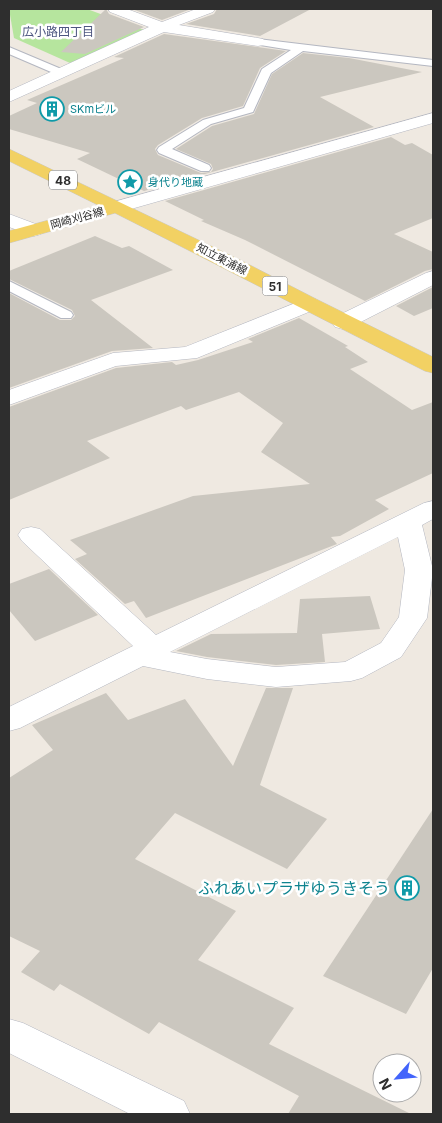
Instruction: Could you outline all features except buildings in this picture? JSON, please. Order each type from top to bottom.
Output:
[{"type":"main road","name":"岡崎刈谷線","points":[[9,154],[116,207]]},
{"type":"main road","name":"岡崎刈谷線","points":[[9,237],[116,207]]},
{"type":"main road","name":"知立東浦線","points":[[116,207],[235,265],[343,322],[433,366]]},
{"type":"street","points":[[114,9],[162,26],[258,42]]},
{"type":"street","points":[[9,97],[162,26],[208,9]]},
{"type":"street","points":[[116,207],[433,118]]},
{"type":"street","points":[[9,220],[34,230]]},
{"type":"street","points":[[343,322],[433,277]]},
{"type":"street","points":[[9,398],[113,360],[189,354],[308,304]]},
{"type":"street","points":[[9,720],[433,509]]},
{"type":"street","points":[[32,535],[145,652],[207,669],[276,677],[351,671],[391,650],[413,618],[419,570],[408,522]]},
{"type":"street","points":[[9,1034],[170,1114]]},
{"type":"lane","points":[[258,42],[433,62]]},
{"type":"lane","points":[[205,168],[163,150],[207,122],[249,110],[266,71],[301,48]]},
{"type":"lane","points":[[9,50],[62,73]]},
{"type":"lane","points":[[9,285],[66,314]]},
{"type":"green space","points":[[9,9],[87,9],[144,30],[70,63],[14,38]]},
{"type":"place","name":"SKmビル","points":[[52,109]]},
{"type":"place","name":"身代り地蔵","points":[[130,182]]},
{"type":"place","name":"ふれあいプラザゆうきそう","points":[[407,888]]},
{"type":"district","name":"広小路四丁目","points":[[58,31]]}]
